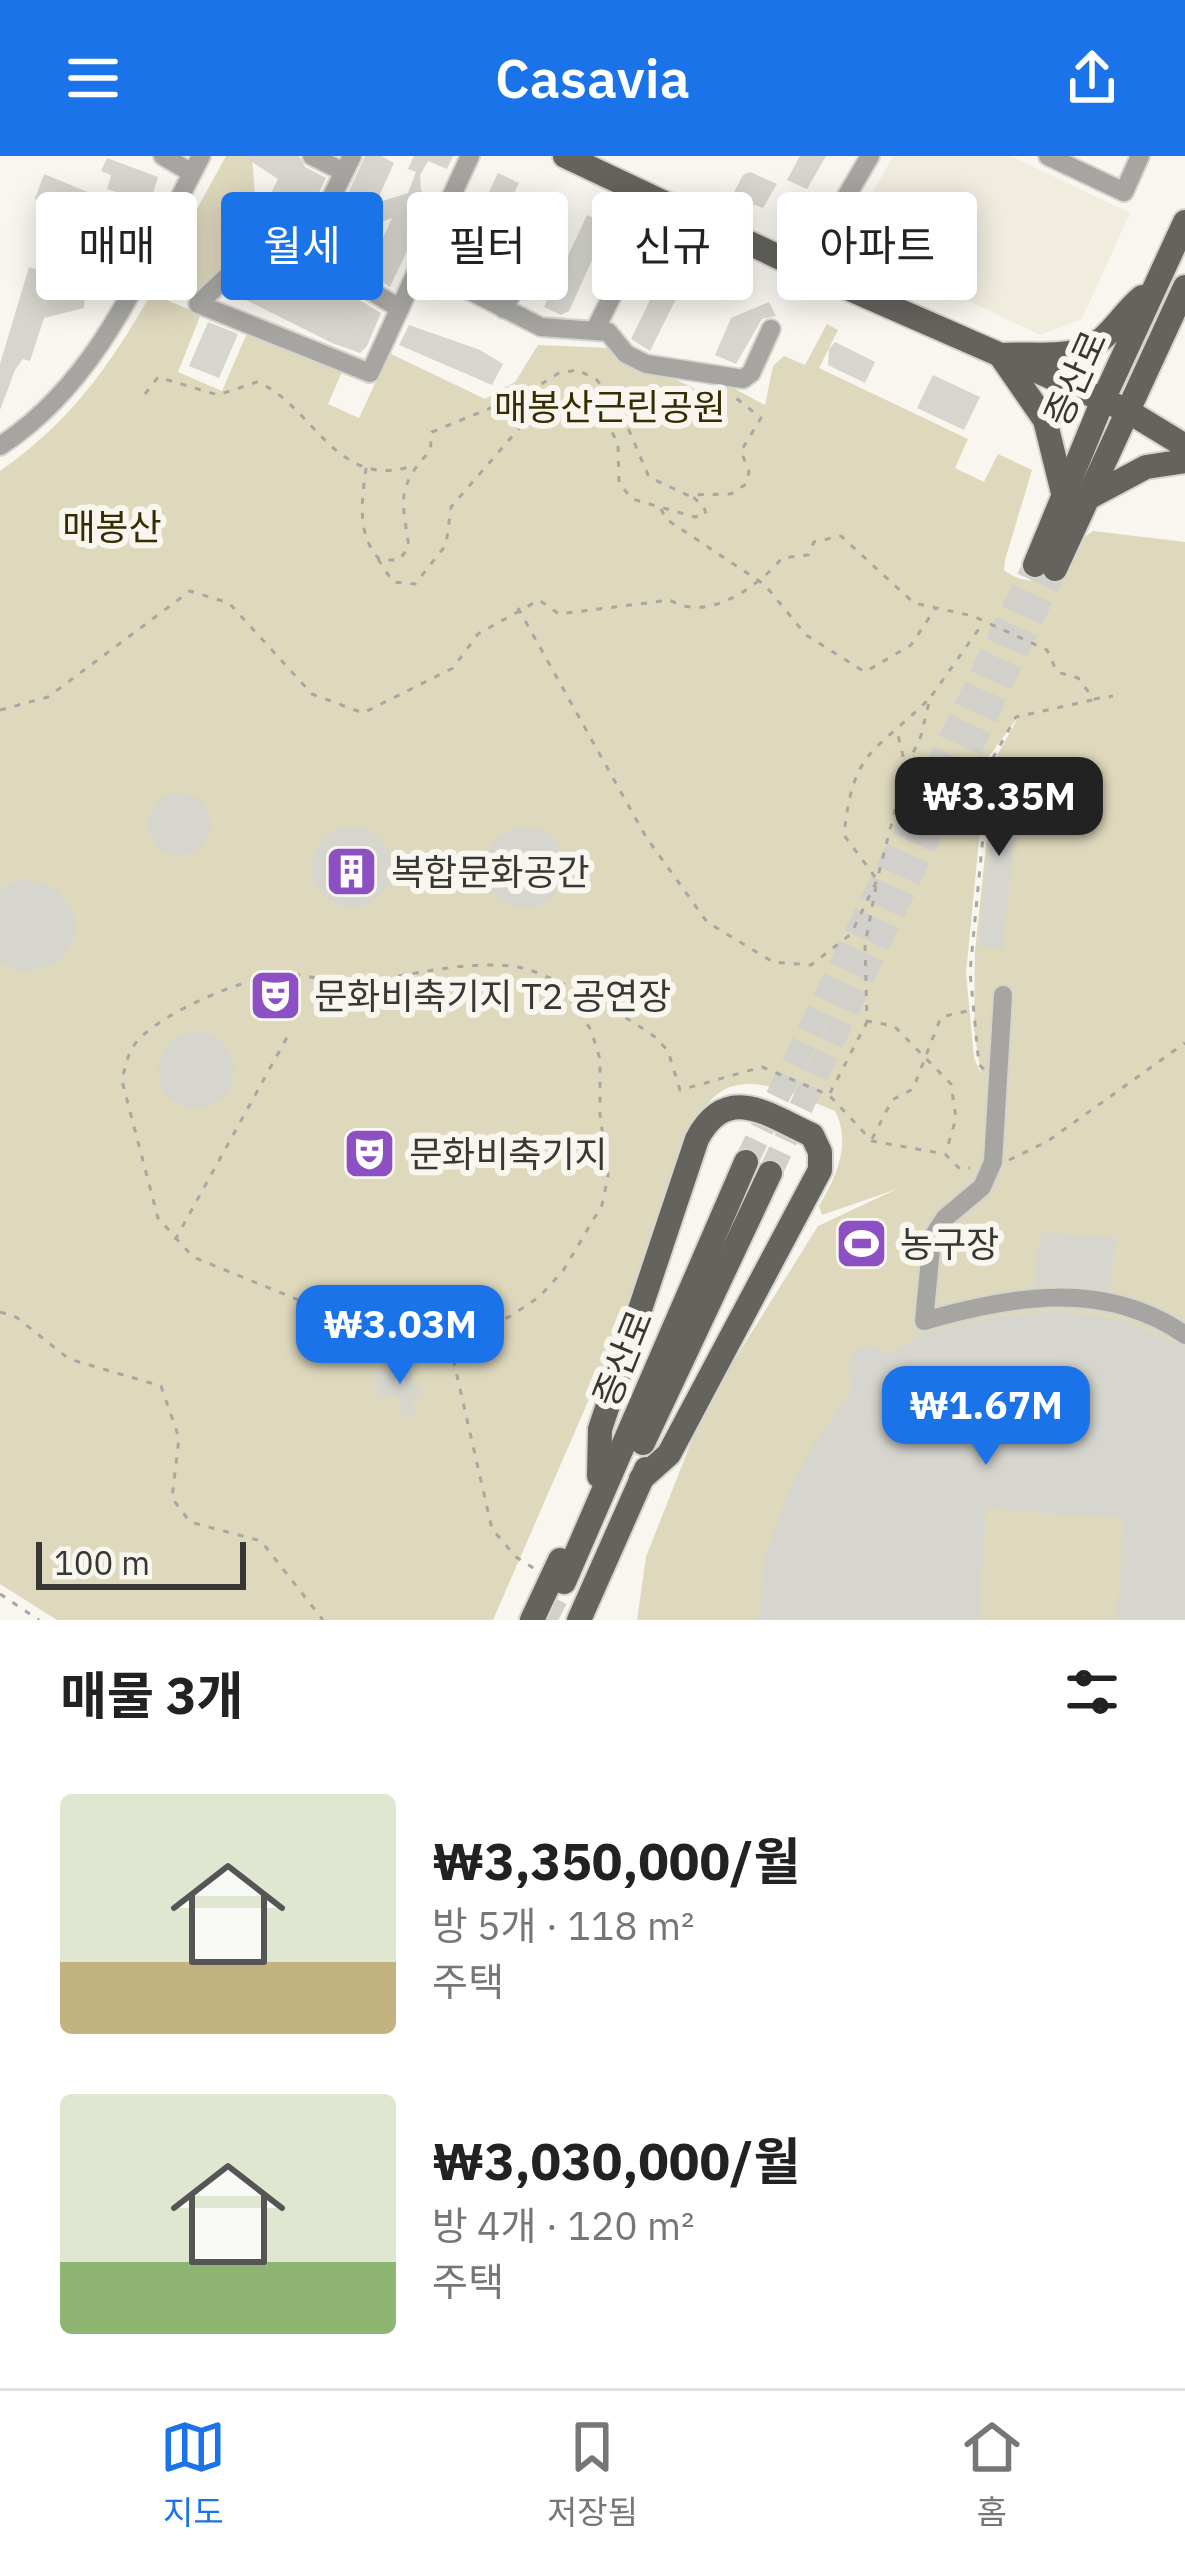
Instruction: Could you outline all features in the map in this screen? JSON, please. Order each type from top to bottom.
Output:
[{"type":"main road","points":[[566,156],[777,256]]},
{"type":"main road","name":"증산로","points":[[1045,567],[1114,405],[1153,291],[1185,222]]},
{"type":"main road","name":"증산로","points":[[1114,405],[1185,286]]},
{"type":"main road","points":[[1000,355],[1055,355],[1086,349],[1153,291]]},
{"type":"main road","points":[[875,300],[1114,405],[1185,446]]},
{"type":"main road","points":[[1000,355],[1046,420],[1075,497],[1146,466],[1185,461]]},
{"type":"main road","points":[[599,1477],[600,1429],[697,1138],[706,1123],[728,1107],[745,1105],[812,1135],[820,1152],[820,1170],[669,1454],[641,1479]]},
{"type":"main road","name":"증산로","points":[[671,1354],[746,1162]]},
{"type":"main road","name":"증산로","points":[[571,1585],[611,1481],[671,1354],[770,1172]]},
{"type":"main road","points":[[532,1620],[599,1477],[642,1369],[671,1354],[679,1390],[579,1620]]},
{"type":"street","points":[[0,446],[49,408],[104,341],[196,164],[163,156]]},
{"type":"street","points":[[312,156],[348,164],[334,192]]},
{"type":"street","points":[[453,192],[470,156]]},
{"type":"street","points":[[849,192],[870,156]]},
{"type":"street","points":[[1048,156],[1124,192],[1140,156]]},
{"type":"street","points":[[221,282],[198,304],[370,373],[407,291]]},
{"type":"street","points":[[383,298],[399,308]]},
{"type":"street","points":[[487,300],[542,327],[608,332],[626,353],[646,364],[743,379],[751,374],[771,329]]},
{"type":"street","points":[[504,309],[509,300]]},
{"type":"street","points":[[595,330],[610,300]]},
{"type":"street","points":[[1003,995],[993,1164],[982,1187],[945,1218],[932,1238],[924,1322],[1012,1298],[1069,1297],[1137,1312],[1185,1335]]},
{"type":"path","points":[[145,394],[158,377],[218,395],[257,382],[287,398],[318,438],[366,468],[411,466],[430,451],[432,431],[441,424],[527,393],[559,373],[578,370],[597,380],[622,414],[649,477],[690,494],[706,514],[695,517],[632,500],[624,491],[618,444],[596,412],[574,397],[554,400],[522,425],[451,507],[446,545],[415,584],[393,582],[377,557],[361,513],[366,468]]},
{"type":"path","points":[[690,494],[742,491],[749,472],[741,451],[761,418],[728,392],[718,373]]},
{"type":"path","points":[[377,557],[392,562],[409,547],[401,502],[411,466]]},
{"type":"path","points":[[660,507],[666,520],[765,585],[806,634],[865,672],[911,645],[935,608]]},
{"type":"path","points":[[0,710],[48,698],[190,590],[229,603],[312,694],[363,713],[453,668],[478,634],[538,600],[559,614],[670,600],[681,607],[720,604],[768,575],[782,558],[808,555],[814,542],[841,536],[914,603],[973,616],[1047,650],[1057,672],[1078,678],[1094,699]]},
{"type":"path","points":[[518,608],[646,837],[707,922],[773,962],[811,965],[851,934],[878,880]]},
{"type":"path","points":[[878,880],[844,835],[849,788],[871,747],[897,731],[930,698],[983,623]]},
{"type":"path","points":[[998,1079],[979,1065],[970,973],[989,764],[1016,717],[1113,696]]},
{"type":"path","points":[[829,1095],[867,1021],[865,945],[906,768],[921,736],[930,698]]},
{"type":"path","points":[[897,731],[906,768]]},
{"type":"path","points":[[562,988],[591,1030],[600,1059],[599,1114],[608,1176],[602,1205],[563,1271],[539,1297],[495,1325],[449,1343],[350,1321],[193,1257],[158,1218],[122,1081],[126,1060],[140,1039],[217,994],[283,975],[355,983],[515,966],[540,973],[632,1020],[655,1037],[668,1051],[680,1090],[762,1067],[829,1095],[872,1141],[945,1154],[960,1169],[993,1164],[1048,1141],[1185,1043]]},
{"type":"path","points":[[872,1141],[892,1100],[913,1089],[941,1016],[974,1010]]},
{"type":"path","points":[[867,1021],[894,1026],[951,1084],[956,1118],[945,1154]]},
{"type":"path","points":[[174,1241],[290,1032]]},
{"type":"path","points":[[0,1312],[16,1317],[69,1359],[161,1386],[179,1438],[172,1498],[190,1522],[261,1541],[323,1620]]},
{"type":"path","points":[[449,1343],[492,1529],[515,1557],[536,1569]]},
{"type":"path","points":[[0,1594],[39,1620]]},
{"type":"shaded area","points":[[893,156],[1011,156],[1130,213],[1082,319],[1040,335],[966,300],[977,300],[977,192],[873,192]]},
{"type":"green space","points":[[226,156],[252,156],[255,192],[221,192],[221,272],[201,291],[197,290],[197,209]]},
{"type":"green space","points":[[148,300],[166,300],[201,314],[178,372],[222,391],[247,333],[342,372],[328,404],[359,418],[389,353],[485,399],[515,382],[538,345],[610,348],[708,395],[724,383],[765,405],[773,366],[784,356],[805,365],[827,324],[838,330],[819,368],[968,439],[955,468],[984,482],[998,454],[1032,470],[1005,560],[1004,570],[1010,574],[1026,580],[1050,579],[1080,540],[1093,531],[1185,542],[1185,1620],[637,1620],[646,1557],[705,1407],[818,1226],[897,1189],[822,1215],[819,1206],[842,1148],[835,1111],[780,1089],[744,1084],[713,1098],[700,1116],[627,1312],[493,1620],[57,1620],[0,1584],[0,471],[47,433],[103,369]],"holes":[[[1019,716],[995,759],[975,951],[974,1029],[981,1074],[974,1058],[966,973],[987,759]]]},
{"type":"building","points":[[243,156],[299,156],[305,167],[326,178],[319,192],[272,192],[278,179]]},
{"type":"building","points":[[365,156],[381,156],[394,163],[381,192],[349,192]]},
{"type":"building","points":[[414,156],[453,156],[447,169],[428,161],[420,175],[421,191],[408,192],[416,172],[408,169]]},
{"type":"building","points":[[800,156],[826,156],[807,189],[787,180]]},
{"type":"building","points":[[107,158],[158,177],[153,192],[116,192],[107,189],[111,175],[101,171]]},
{"type":"building","points":[[750,172],[777,184],[763,208],[753,204],[753,192],[734,192],[743,175]]},
{"type":"building","points":[[498,173],[519,183],[515,192],[489,192]]},
{"type":"building","points":[[44,174],[88,192],[38,192]]},
{"type":"building","points":[[407,193],[407,251],[390,287],[383,283],[383,238],[392,218],[383,221],[383,201]]},
{"type":"building","points":[[587,215],[592,217],[592,260],[569,311],[561,315],[544,307],[547,300],[568,300],[568,256]]},
{"type":"building","points":[[29,267],[36,269],[36,300],[85,300],[84,308],[44,318],[30,361],[23,359],[15,370],[0,410],[0,364]]},
{"type":"building","points":[[246,300],[360,300],[381,313],[360,353]]},
{"type":"building","points":[[650,300],[676,300],[650,351],[631,339]]},
{"type":"building","points":[[769,302],[776,316],[762,319],[736,364],[715,355],[731,318]]},
{"type":"building","points":[[208,322],[238,334],[219,378],[189,366]]},
{"type":"building","points":[[409,325],[480,350],[503,364],[492,385],[399,345]]},
{"type":"building","points":[[835,342],[875,362],[865,383],[828,365],[829,349]]},
{"type":"building","points":[[933,375],[980,397],[964,430],[917,408]]},
{"type":"building","points":[[996,769],[1020,771],[1003,949],[979,947]]},
{"type":"building","points":[[179,793],[201,802],[210,824],[201,846],[179,855],[157,846],[148,824],[157,802]]},
{"type":"building","name":"복합문화공간","points":[[352,827],[380,839],[392,867],[380,895],[352,907],[324,895],[312,867],[324,839]]},
{"type":"building","points":[[525,827],[553,839],[565,867],[553,895],[525,907],[497,895],[485,867],[497,839]]},
{"type":"building","points":[[23,879],[53,886],[72,909],[75,923],[74,939],[57,963],[27,973],[0,963],[0,889]]},
{"type":"building","points":[[196,1032],[223,1043],[234,1070],[223,1097],[196,1108],[169,1097],[158,1070],[169,1043]]},
{"type":"building","points":[[1040,1232],[1115,1238],[1110,1290],[1035,1285]]},
{"type":"building","points":[[1057,1311],[1125,1321],[1185,1348],[1185,1620],[1117,1620],[1123,1518],[986,1509],[979,1620],[758,1620],[766,1553],[787,1495],[814,1444],[852,1391],[848,1363],[855,1351],[868,1345],[891,1354],[922,1334],[993,1318]]},
{"type":"building","points":[[409,1362],[414,1385],[421,1383],[425,1397],[412,1400],[415,1415],[402,1417],[397,1394],[380,1397],[374,1373]]},
{"type":"tunnel","points":[[746,1162],[1035,565]]},
{"type":"tunnel","points":[[770,1173],[1055,569]]},
{"type":"tunnel","points":[[545,1620],[564,1582]]},
{"type":"place","name":"복합문화공간","points":[[352,871]]},
{"type":"place","name":"문화비축기지 T2 공연장","points":[[275,995]]},
{"type":"place","name":"문화비축기지","points":[[370,1153]]},
{"type":"place","name":"농구장","points":[[861,1243]]},
{"type":"park label","name":"매봉산근린공원","points":[[610,406]]},
{"type":"park label","name":"매봉산","points":[[112,526]]}]
